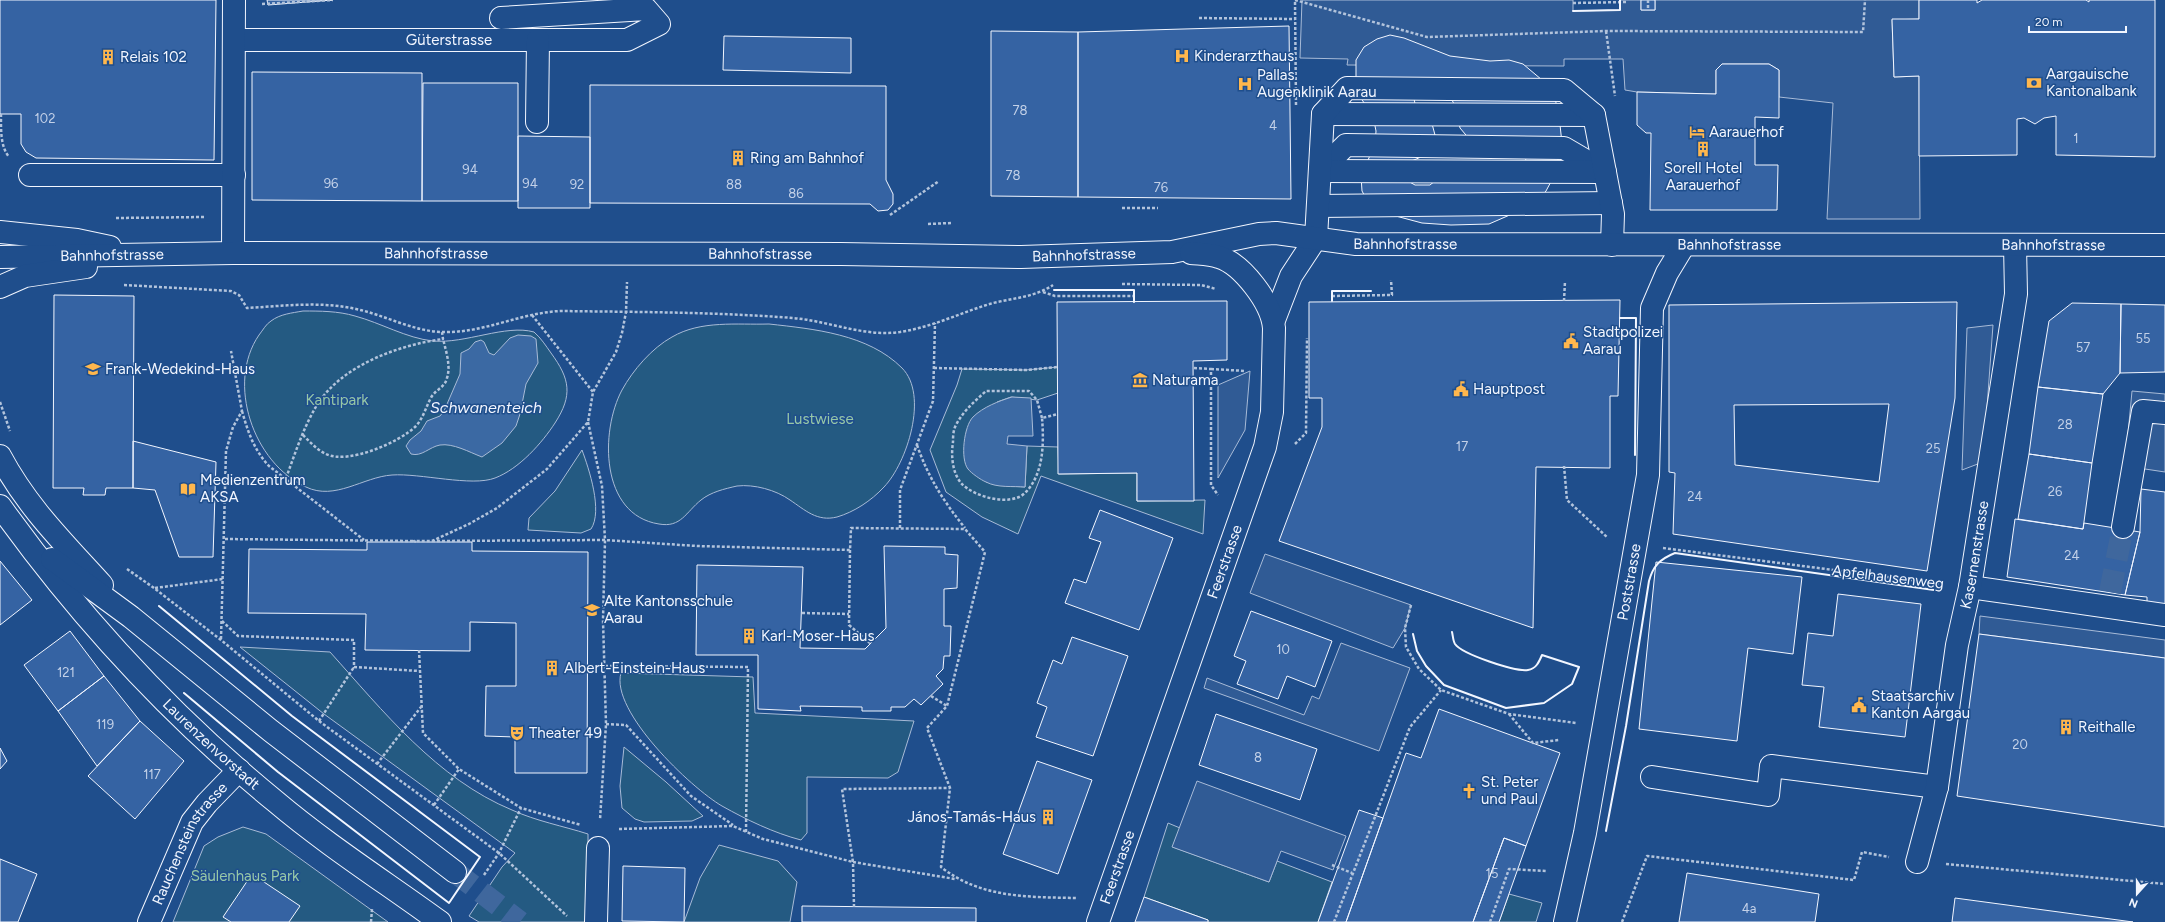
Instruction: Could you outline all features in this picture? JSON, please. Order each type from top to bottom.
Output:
[{"type":"main road","points":[[233,253],[234,3]]},
{"type":"main road","name":"Güterstrasse","points":[[235,40],[627,40],[659,24],[646,9],[501,18]]},
{"type":"main road","points":[[537,122],[538,40]]},
{"type":"main road","points":[[1274,320],[1291,276],[1316,238],[1323,114],[1594,115],[1611,203],[1612,245]]},
{"type":"main road","points":[[1320,171],[1605,172]]},
{"type":"main road","points":[[30,175],[234,174]]},
{"type":"main road","points":[[1318,206],[1611,203]]},
{"type":"main road","points":[[0,232],[77,240],[150,255]]},
{"type":"main road","name":"Bahnhofstrasse","points":[[0,256],[233,253],[841,254],[1021,257],[1172,252],[1259,234],[1276,233],[1356,244],[2165,245]]},
{"type":"main road","name":"Poststrasse","points":[[1565,922],[1585,833],[1648,475],[1652,308],[1667,273],[1684,245]]},
{"type":"main road","name":"Kasernenstrasse","points":[[1917,862],[1937,787],[1957,645],[1970,587],[2016,294],[2015,245]]},
{"type":"main road","name":"Feerstrasse","points":[[1101,914],[1264,447],[1270,428],[1274,392],[1274,320],[1268,306],[1256,288],[1230,262],[1219,257],[1172,252]]},
{"type":"main road","points":[[0,287],[25,276],[150,255]]},
{"type":"main road","points":[[2123,526],[2143,411],[2165,412]]},
{"type":"main road","name":"Laurenzenvorstadt","points":[[0,456],[13,481],[50,530],[131,616]]},
{"type":"main road","name":"Laurenzenvorstadt","points":[[0,506],[16,529],[126,661],[177,713],[281,806],[440,922]]},
{"type":"main road","name":"Laurenzenvorstadt","points":[[16,529],[65,570],[131,616],[271,731],[455,872]]},
{"type":"main road","points":[[1970,587],[2109,599],[2165,615]]},
{"type":"main road","points":[[1652,777],[1768,795],[1771,766],[1937,787]]},
{"type":"main road","name":"Rauchensteinstrasse","points":[[149,922],[192,822],[207,803],[239,770]]},
{"type":"main road","points":[[596,922],[599,839]]},
{"type":"path","points":[[234,3],[333,0]]},
{"type":"path","points":[[1295,0],[1427,37],[1606,31],[1863,32],[1865,0]]},
{"type":"path","points":[[1648,0],[1648,10]]},
{"type":"path","points":[[1573,3],[1627,2]]},
{"type":"path","points":[[1199,18],[1295,19]]},
{"type":"path","points":[[1,114],[1,132],[4,151],[18,166],[30,175]]},
{"type":"path","points":[[890,215],[938,181]]},
{"type":"path","points":[[1122,208],[1158,208]]},
{"type":"path","points":[[114,218],[233,216]]},
{"type":"path","points":[[928,224],[951,223]]},
{"type":"path","points":[[599,839],[606,724],[603,620],[606,540],[602,486],[588,422],[593,392],[616,352],[626,312],[629,254]]},
{"type":"path","points":[[1332,296],[1392,295],[1391,280]]},
{"type":"path","points":[[1564,301],[1565,281]]},
{"type":"path","points":[[120,285],[157,288],[220,289],[239,295],[247,308],[297,305],[344,306],[372,313],[431,332],[466,331],[497,325],[532,314],[560,311],[793,318],[850,329],[885,333],[901,332],[935,323],[993,303],[1043,292],[1056,283]]},
{"type":"path","points":[[1117,284],[1201,285],[1218,290]]},
{"type":"path","points":[[1043,292],[1055,296],[1135,296]]},
{"type":"path","points":[[532,314],[593,392]]},
{"type":"path","points":[[900,528],[900,490],[933,401],[935,323]]},
{"type":"path","points":[[303,435],[318,450],[327,455],[340,457],[360,455],[378,448],[408,432],[420,420],[433,395],[445,383],[448,377],[442,332]]},
{"type":"path","points":[[1306,433],[1307,338]]},
{"type":"path","points":[[286,478],[303,435],[317,406],[332,387],[343,378],[392,352],[412,345],[443,339]]},
{"type":"path","points":[[231,351],[247,431],[260,457],[365,540]]},
{"type":"path","points":[[934,368],[1026,370],[1058,367]]},
{"type":"path","points":[[1194,368],[1250,371]]},
{"type":"path","points":[[1211,370],[1211,485],[1220,497]]},
{"type":"path","points":[[986,391],[1029,391],[1037,400],[1042,418],[1044,447],[1035,478],[1025,493],[1013,500],[982,497],[961,483],[951,459],[954,429],[966,409],[986,391]]},
{"type":"path","points":[[0,402],[12,436]]},
{"type":"path","points":[[221,640],[225,539],[226,451],[232,427],[242,411]]},
{"type":"path","points":[[1042,418],[1058,414]]},
{"type":"path","points":[[432,541],[469,524],[525,488],[547,469],[588,422]]},
{"type":"path","points":[[916,445],[926,470],[944,503],[985,552],[946,706],[927,728],[950,788],[941,867],[956,879]]},
{"type":"path","points":[[1564,466],[1567,500],[1611,541]]},
{"type":"path","points":[[871,644],[849,625],[851,528],[965,529]]},
{"type":"path","points":[[225,539],[415,541],[606,540],[697,546],[850,550]]},
{"type":"path","name":"Apfelhausenweg","points":[[1635,545],[1970,587]]},
{"type":"path","points":[[123,566],[221,640],[319,721],[499,853],[568,917]]},
{"type":"path","points":[[154,588],[223,579]]},
{"type":"path","points":[[1410,605],[1405,628],[1406,647],[1419,669],[1441,690],[1508,714],[1581,723]]},
{"type":"path","points":[[802,613],[849,614]]},
{"type":"path","points":[[222,620],[238,636],[354,640],[354,667],[319,721]]},
{"type":"path","points":[[419,650],[423,733],[459,769],[521,808],[599,839],[733,826]]},
{"type":"path","points":[[604,666],[748,667],[746,832]]},
{"type":"path","points":[[354,667],[419,671]]},
{"type":"path","points":[[1334,922],[1410,727],[1441,690]]},
{"type":"path","points":[[931,696],[946,706]]},
{"type":"path","points":[[377,764],[422,707]]},
{"type":"path","points":[[1508,714],[1533,743],[1559,740]]},
{"type":"path","points":[[606,724],[626,725],[691,796],[733,826],[763,839],[853,862],[956,879],[987,890],[1019,897],[1084,898],[1101,914]]},
{"type":"path","points":[[434,805],[459,769]]},
{"type":"path","points":[[854,907],[853,862],[842,789],[950,788]]},
{"type":"path","points":[[481,878],[499,853],[521,808]]},
{"type":"path","points":[[1622,922],[1647,856],[1854,880],[1862,852],[1917,862],[2165,884]]},
{"type":"path","points":[[1332,865],[1352,873]]},
{"type":"path","points":[[1490,922],[1509,870],[1548,871]]},
{"type":"path","points":[[371,922],[372,904]]},
{"type":"green space","name":"Kantipark","points":[[303,311],[349,314],[403,334],[433,341],[458,340],[511,330],[534,332],[545,345],[562,371],[567,387],[565,404],[555,423],[537,447],[513,468],[495,478],[473,481],[392,475],[338,490],[317,491],[306,487],[287,476],[272,460],[259,441],[250,420],[245,398],[245,376],[249,354],[259,335],[269,322],[278,317]]},
{"type":"green space","name":"Lustwiese","points":[[719,324],[769,324],[822,331],[857,340],[873,347],[902,368],[910,380],[914,395],[914,411],[912,429],[907,446],[892,476],[884,487],[868,501],[856,509],[837,517],[823,518],[812,514],[784,496],[772,491],[758,487],[737,486],[709,495],[701,500],[683,518],[673,524],[659,524],[640,517],[625,505],[616,488],[610,469],[608,448],[610,427],[615,407],[626,382],[650,353],[672,337],[683,332],[695,328]]},
{"type":"green space","points":[[1058,367],[1058,393],[1037,400],[1011,397],[997,402],[986,482],[1025,487],[1027,446],[1058,447],[1059,474],[1137,473],[1137,501],[1205,500],[1203,534],[1041,476],[1018,534],[982,517],[946,492],[930,450],[957,385],[962,369],[1026,370]]},
{"type":"green space","points":[[582,450],[594,490],[596,512],[591,529],[581,533],[528,530],[529,518],[555,491]]},
{"type":"green space","points":[[240,647],[330,652],[391,720],[413,742],[459,781],[485,797],[521,814],[588,834],[588,922],[479,922],[469,916],[502,867],[515,853],[324,714]]},
{"type":"green space","points":[[621,673],[753,677],[755,713],[914,721],[898,772],[888,778],[807,777],[807,833],[801,840],[761,826],[741,816],[708,797],[692,783],[656,747],[640,727],[628,707],[621,689]]},
{"type":"green space","points":[[624,747],[666,782],[703,816],[692,821],[644,822],[635,819],[622,808],[620,786]]},
{"type":"green space","points":[[1168,823],[1180,828],[1173,847],[1269,882],[1277,861],[1332,882],[1318,922],[1208,922],[1208,920],[1144,897]]},
{"type":"green space","name":"Säulenhaus Park","points":[[243,827],[266,834],[388,922],[173,922],[204,846],[218,837]]},
{"type":"green space","points":[[719,845],[778,861],[797,882],[790,922],[684,922],[700,878]]},
{"type":"green space","points":[[1509,894],[1542,903],[1536,922],[1499,922]]},
{"type":"shaded area","points":[[1302,0],[1573,0],[1573,11],[1620,10],[1620,0],[1641,0],[1641,10],[1655,10],[1655,0],[1919,0],[1919,19],[1892,20],[1894,77],[1919,76],[1920,219],[1827,219],[1833,103],[1779,97],[1779,70],[1769,64],[1722,64],[1716,70],[1716,94],[1637,92],[1625,90],[1623,59],[1564,59],[1564,66],[1347,65],[1348,59],[1300,58]]},
{"type":"shaded area","points":[[1993,325],[1983,462],[1962,470],[1967,328]]},
{"type":"shaded area","points":[[1250,371],[1245,430],[1218,478],[1218,385]]},
{"type":"shaded area","points":[[2132,391],[2165,394],[2165,472],[2125,466]]},
{"type":"shaded area","points":[[1265,554],[1411,605],[1405,628],[1393,648],[1250,593]]},
{"type":"shaded area","points":[[1980,616],[2165,640],[2165,658],[1979,634]]},
{"type":"shaded area","points":[[1341,643],[1410,668],[1379,751],[1204,688],[1207,678],[1304,715],[1312,696],[1319,699]]},
{"type":"shaded area","points":[[1197,781],[1346,836],[1333,870],[1281,851],[1269,882],[1172,847]]},
{"type":"water","name":"Schwanenteich","points":[[518,335],[531,336],[536,339],[538,363],[526,384],[516,426],[502,443],[482,457],[450,445],[440,445],[419,454],[411,454],[406,446],[410,440],[421,431],[427,421],[440,416],[444,411],[460,374],[461,353],[469,349],[475,342],[481,340],[484,342],[489,353],[494,355],[510,338]]},
{"type":"water","points":[[1012,397],[1031,398],[1033,436],[1008,436],[1007,444],[1027,446],[1025,487],[990,484],[968,469],[964,458],[965,435],[973,417],[986,407]]},
{"type":"building","name":"Relais 102","points":[[0,0],[216,0],[214,160],[36,158],[26,152],[21,144],[21,114],[0,114]]},
{"type":"building","points":[[267,0],[333,0],[268,5]]},
{"type":"building","points":[[1641,0],[1655,0],[1655,10],[1641,10]]},
{"type":"building","points":[[1919,0],[1977,0],[1977,3],[1982,0],[2086,0],[2089,2],[2089,0],[2155,0],[2155,157],[2056,155],[2056,116],[2044,118],[2035,124],[2024,118],[2017,119],[2017,155],[1919,156],[1919,76],[1894,77],[1892,19],[1919,19]]},
{"type":"building","points":[[1289,26],[1291,199],[1078,197],[1078,32]]},
{"type":"building","points":[[991,31],[1078,32],[1078,197],[991,196]]},
{"type":"building","points":[[1390,35],[1404,38],[1450,56],[1490,61],[1509,60],[1523,64],[1548,85],[1558,107],[1562,143],[1554,176],[1546,191],[1535,204],[1489,224],[1451,225],[1422,223],[1392,215],[1368,202],[1362,191],[1361,176],[1375,144],[1376,131],[1373,116],[1356,91],[1356,60],[1364,47],[1377,39]],"holes":[[[1414,98],[1451,98],[1455,106],[1460,128],[1471,141],[1525,156],[1526,161],[1447,171],[1430,185],[1415,185],[1406,180],[1407,163],[1421,157],[1433,142],[1435,135],[1431,120],[1415,104]]]},
{"type":"building","points":[[724,36],[851,38],[851,73],[723,70]]},
{"type":"building","name":"Sorell Hotel Aarauerhof","points":[[1722,64],[1769,64],[1779,70],[1779,118],[1755,117],[1755,165],[1778,165],[1777,210],[1650,210],[1651,133],[1646,133],[1637,125],[1637,92],[1716,94],[1716,70]]},
{"type":"building","points":[[252,72],[422,73],[422,201],[252,200]]},
{"type":"building","points":[[423,83],[518,83],[518,201],[422,201]]},
{"type":"building","name":"Ring am Bahnhof","points":[[590,85],[886,86],[886,180],[893,194],[893,204],[888,210],[878,211],[870,204],[590,203]]},
{"type":"building","points":[[518,136],[590,137],[590,208],[518,208]]},
{"type":"building","name":"Frank-Wedekind-Haus","points":[[54,295],[134,296],[133,488],[106,488],[105,495],[83,495],[84,488],[53,488]]},
{"type":"building","points":[[1620,300],[1618,396],[1610,396],[1610,468],[1536,467],[1533,628],[1279,541],[1322,427],[1322,398],[1309,398],[1309,302]]},
{"type":"building","points":[[1227,301],[1227,360],[1193,361],[1194,501],[1137,501],[1137,473],[1058,474],[1057,302]]},
{"type":"building","points":[[1957,302],[1955,398],[1927,571],[1673,534],[1675,473],[1669,472],[1669,305]],"holes":[[[1889,404],[1879,482],[1735,465],[1734,405]]]},
{"type":"building","points":[[2072,303],[2121,304],[2120,373],[2103,394],[2038,387],[2049,321]]},
{"type":"building","points":[[2121,304],[2165,305],[2165,372],[2120,373]]},
{"type":"building","points":[[2038,387],[2103,394],[2092,463],[2029,454]]},
{"type":"building","points":[[133,441],[216,462],[213,557],[179,557],[155,490],[133,488]]},
{"type":"building","points":[[2029,454],[2092,463],[2083,529],[2018,519]]},
{"type":"building","points":[[2141,489],[2165,492],[2165,607],[2147,604],[2147,597],[2125,595],[2140,532]]},
{"type":"building","points":[[1100,510],[1173,538],[1139,630],[1065,603],[1074,579],[1086,583],[1101,542],[1089,538]]},
{"type":"building","points":[[2015,519],[2083,529],[2084,523],[2140,532],[2125,595],[2007,577]]},
{"type":"building","name":"Albert-Einstein-Haus","points":[[367,542],[472,542],[472,551],[588,552],[587,773],[515,773],[515,737],[485,736],[486,686],[516,686],[516,623],[470,622],[470,651],[365,650],[366,614],[248,613],[249,549],[367,550]]},
{"type":"building","name":"Karl-Moser-Haus","points":[[884,546],[945,547],[945,554],[958,555],[957,588],[944,589],[944,626],[951,626],[950,656],[944,656],[943,669],[936,676],[943,684],[921,705],[914,699],[905,707],[891,707],[891,711],[862,711],[862,707],[800,706],[801,711],[758,709],[758,655],[696,655],[697,565],[803,567],[800,648],[865,649],[886,628]]},
{"type":"building","points":[[0,561],[32,600],[0,625]]},
{"type":"building","points":[[1656,562],[1802,577],[1793,654],[1748,648],[1737,741],[1639,729]]},
{"type":"building","points":[[1838,594],[1921,604],[1905,737],[1819,727],[1824,687],[1802,685],[1808,633],[1833,636]]},
{"type":"building","points":[[1251,611],[1332,641],[1315,687],[1287,676],[1278,699],[1237,684],[1246,661],[1234,656]]},
{"type":"building","points":[[70,631],[104,676],[58,711],[24,665]]},
{"type":"building","name":"Reithalle","points":[[1979,634],[2165,658],[2165,827],[1957,796]]},
{"type":"building","points":[[1072,637],[1128,656],[1093,756],[1036,737],[1047,707],[1037,703],[1053,660],[1062,664]]},
{"type":"building","points":[[104,676],[140,721],[97,766],[58,711]]},
{"type":"building","name":"St. Peter und Paul","points":[[1439,709],[1560,753],[1526,846],[1504,838],[1473,922],[1346,922],[1406,753],[1421,758]]},
{"type":"building","points":[[1216,714],[1317,749],[1300,800],[1199,765]]},
{"type":"building","points":[[140,721],[184,761],[135,819],[88,776]]},
{"type":"building","points":[[0,748],[7,761],[0,769]]},
{"type":"building","name":"János-Tamás-Haus","points":[[1037,761],[1092,780],[1058,874],[1003,854]]},
{"type":"building","points":[[1359,810],[1383,818],[1346,922],[1318,922]]},
{"type":"building","points":[[1504,838],[1526,846],[1499,922],[1473,922]]},
{"type":"building","points":[[0,859],[37,874],[18,922],[0,922]]},
{"type":"building","points":[[623,866],[685,868],[684,922],[622,921]]},
{"type":"building","points":[[1687,873],[1819,894],[1815,922],[1679,922]]},
{"type":"building","points":[[252,874],[300,906],[289,922],[231,922],[223,917]]},
{"type":"building","points":[[1144,897],[1208,920],[1208,922],[1135,922]]},
{"type":"building","points":[[1955,898],[2133,922],[1952,922]]},
{"type":"building","points":[[802,906],[976,908],[976,922],[802,922]]},
{"type":"tunnel","points":[[2110,592],[2123,527]]},
{"type":"tunnel","points":[[455,872],[520,922]]},
{"type":"wall","points":[[1573,11],[1620,10],[1620,0]]},
{"type":"wall","points":[[1054,290],[1134,290],[1134,302]]},
{"type":"wall","points":[[1332,301],[1332,291],[1371,291]]},
{"type":"wall","points":[[1620,318],[1636,318],[1635,455]]},
{"type":"wall","points":[[1606,831],[1626,726],[1649,581],[1655,567],[1665,558],[1675,553],[1934,590]]},
{"type":"wall","points":[[159,606],[292,716],[480,857],[449,903],[278,772],[184,693]]},
{"type":"wall","points":[[1413,634],[1417,651],[1426,666],[1444,685],[1506,708],[1544,703],[1572,684],[1579,667],[1542,655],[1537,665],[1528,670],[1521,670],[1489,662],[1468,653],[1455,644],[1452,632]]},
{"type":"place","name":"Kinderarzthaus","points":[[1182,56]]},
{"type":"place","name":"Relais 102","points":[[108,57]]},
{"type":"place","name":"Aargauische Kantonalbank","points":[[2034,83]]},
{"type":"place","name":"Pallas Augenklinik Aarau","points":[[1245,84]]},
{"type":"place","name":"Aarauerhof","points":[[1697,132]]},
{"type":"place","name":"Sorell Hotel Aarauerhof","points":[[1703,149]]},
{"type":"place","name":"Ring am Bahnhof","points":[[738,158]]},
{"type":"place","name":"Stadtpolizei Aarau","points":[[1571,341]]},
{"type":"place","name":"Frank-Wedekind-Haus","points":[[93,369]]},
{"type":"place","name":"Naturama","points":[[1140,380]]},
{"type":"place","name":"Hauptpost","points":[[1461,389]]},
{"type":"place","name":"Medienzentrum AKSA","points":[[188,489]]},
{"type":"place","name":"Alte Kantonsschule Aarau","points":[[592,610]]},
{"type":"place","name":"Karl-Moser-Haus","points":[[749,636]]},
{"type":"place","name":"Albert-Einstein-Haus","points":[[552,668]]},
{"type":"place","name":"Staatsarchiv Kanton Aargau","points":[[1859,705]]},
{"type":"place","name":"Reithalle","points":[[2066,727]]},
{"type":"place","name":"Theater 49","points":[[517,733]]},
{"type":"place","name":"St. Peter und Paul","points":[[1469,791]]},
{"type":"place","name":"János-Tamás-Haus","points":[[1048,817]]}]
